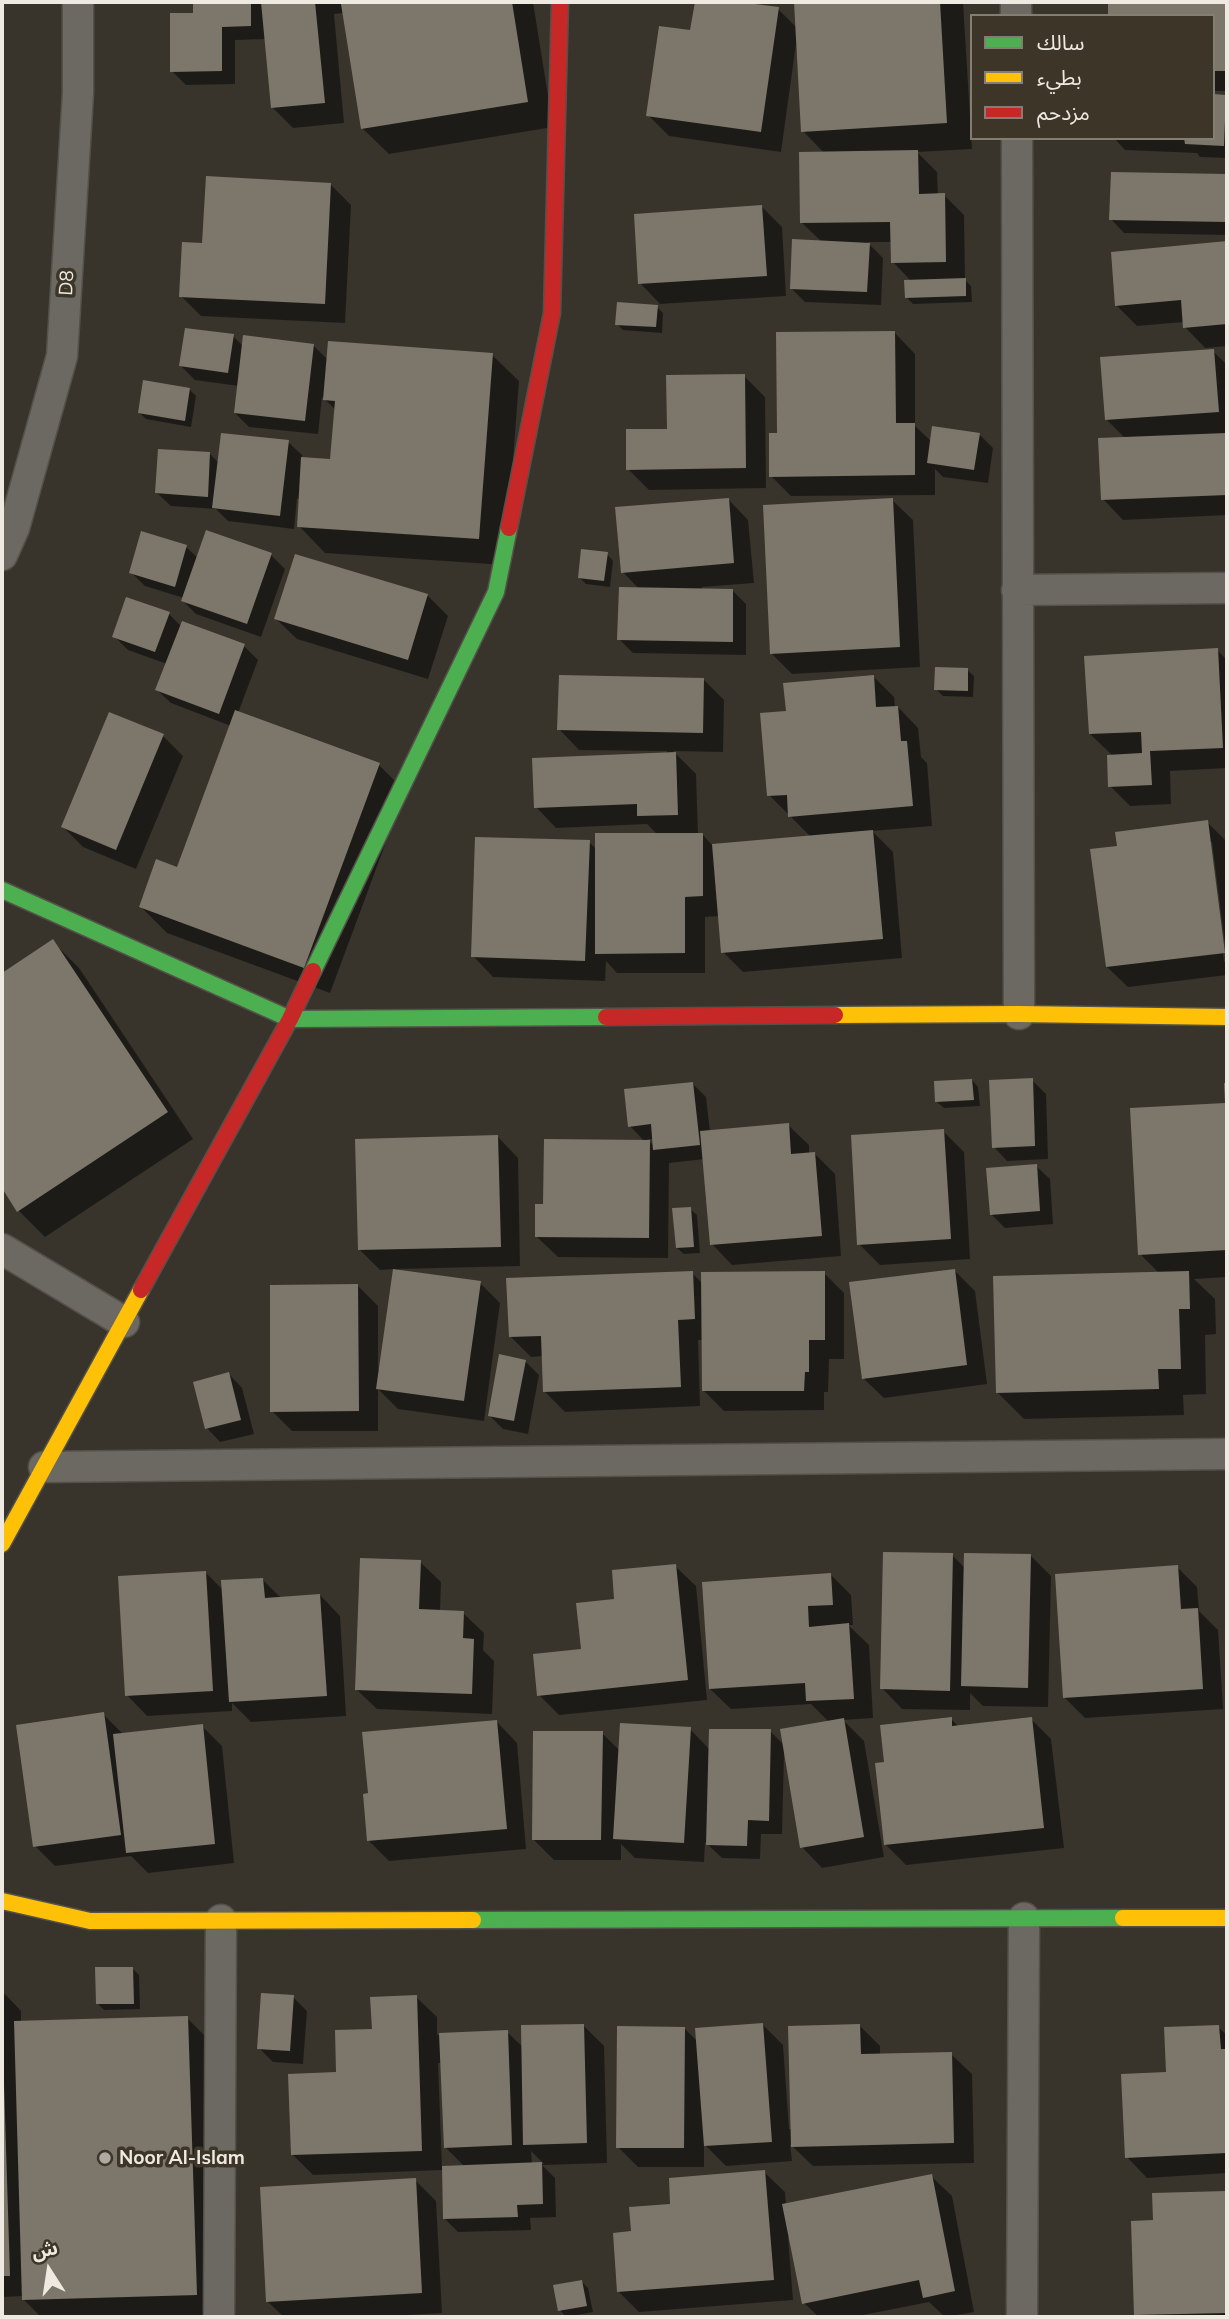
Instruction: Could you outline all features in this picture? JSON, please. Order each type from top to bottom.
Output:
[{"type":"street","name":"D8","points":[[2,555],[14,528],[62,356],[78,93],[78,2]]},
{"type":"street","points":[[2,1544],[290,1019],[496,592],[552,313],[561,2]]},
{"type":"street","points":[[1017,140],[1018,1014]]},
{"type":"street","points":[[1017,590],[1227,588]]},
{"type":"street","points":[[2,890],[290,1019],[1018,1014],[1227,1017]]},
{"type":"street","points":[[2,1249],[124,1322]]},
{"type":"street","points":[[44,1467],[1227,1454]]},
{"type":"street","points":[[2,1901],[90,1922],[1227,1918]]},
{"type":"street","points":[[1022,2317],[1024,1918]]},
{"type":"street","points":[[219,2317],[221,1920]]},
{"type":"building","points":[[193,2],[251,2],[251,26],[222,27],[222,71],[170,72],[170,13],[193,13]]},
{"type":"building","points":[[261,2],[315,2],[325,103],[271,108]]},
{"type":"building","points":[[512,2],[528,102],[361,129],[341,4]]},
{"type":"building","points":[[695,2],[739,2],[779,7],[761,132],[646,116],[659,26],[690,30]]},
{"type":"building","points":[[794,2],[940,2],[947,123],[801,132]]},
{"type":"building","points":[[1226,2],[1227,71],[1215,71],[1215,14],[1108,14],[1108,3]]},
{"type":"building","points":[[1215,94],[1226,95],[1224,146],[1185,144],[1184,140],[1215,140]]},
{"type":"building","points":[[918,150],[919,194],[945,193],[946,262],[891,263],[890,222],[800,223],[799,152]]},
{"type":"building","points":[[1111,172],[1227,174],[1227,222],[1109,220]]},
{"type":"building","points":[[206,176],[331,183],[325,304],[179,297],[182,242],[202,243]]},
{"type":"building","points":[[762,205],[767,276],[638,284],[634,214]]},
{"type":"building","points":[[792,239],[870,243],[867,292],[790,289]]},
{"type":"building","points":[[1227,241],[1227,324],[1183,328],[1181,300],[1115,306],[1111,252]]},
{"type":"building","points":[[966,278],[966,296],[905,298],[904,280]]},
{"type":"building","points":[[617,302],[658,305],[656,327],[615,325]]},
{"type":"building","points":[[185,328],[234,334],[228,373],[179,366]]},
{"type":"building","points":[[895,331],[896,423],[915,423],[915,475],[769,477],[769,433],[777,433],[776,332]]},
{"type":"building","points":[[243,335],[314,344],[305,421],[234,413]]},
{"type":"building","points":[[328,341],[493,353],[479,539],[297,527],[301,457],[330,459],[335,401],[323,400]]},
{"type":"building","points":[[1214,349],[1219,412],[1105,420],[1100,357]]},
{"type":"building","points":[[745,374],[746,468],[626,470],[626,429],[667,429],[666,375]]},
{"type":"building","points":[[143,380],[190,388],[185,421],[138,413]]},
{"type":"building","points":[[932,426],[980,433],[974,470],[927,463]]},
{"type":"building","points":[[221,433],[289,440],[280,516],[212,508]]},
{"type":"building","points":[[1227,433],[1227,495],[1101,500],[1098,438]]},
{"type":"building","points":[[158,449],[210,452],[208,497],[155,493]]},
{"type":"building","points":[[729,498],[734,563],[621,573],[615,507]]},
{"type":"building","points":[[893,498],[900,647],[770,654],[763,505]]},
{"type":"building","points":[[206,530],[272,553],[247,624],[181,601]]},
{"type":"building","points":[[141,531],[187,545],[175,587],[129,573]]},
{"type":"building","points":[[581,549],[608,552],[604,581],[578,578]]},
{"type":"building","points":[[295,554],[428,594],[408,660],[274,619]]},
{"type":"building","points":[[619,587],[733,589],[733,642],[617,640]]},
{"type":"building","points":[[126,597],[170,612],[155,652],[112,637]]},
{"type":"building","points":[[182,621],[245,644],[219,714],[155,690]]},
{"type":"building","points":[[1218,648],[1223,748],[1150,751],[1152,785],[1108,787],[1107,755],[1142,753],[1141,732],[1089,734],[1084,656]]},
{"type":"building","points":[[935,667],[968,668],[968,691],[934,690]]},
{"type":"building","points":[[559,675],[704,678],[703,733],[557,730]]},
{"type":"building","points":[[874,675],[876,707],[898,706],[901,741],[907,741],[913,806],[788,817],[787,795],[767,796],[760,713],[786,711],[783,683]]},
{"type":"building","points":[[235,710],[380,763],[304,968],[139,907],[156,859],[177,867]]},
{"type":"building","points":[[109,712],[164,734],[116,850],[61,827]]},
{"type":"building","points":[[676,752],[678,815],[637,816],[637,804],[534,808],[532,758]]},
{"type":"building","points":[[1208,820],[1225,953],[1106,967],[1090,849],[1117,846],[1115,832]]},
{"type":"building","points":[[873,830],[883,939],[721,953],[712,844]]},
{"type":"building","points":[[595,833],[703,833],[703,896],[685,897],[685,953],[595,954]]},
{"type":"building","points":[[475,837],[590,840],[585,961],[471,957]]},
{"type":"building","points":[[53,939],[168,1112],[17,1212],[2,1188],[2,973]]},
{"type":"building","points":[[1033,1078],[1035,1146],[992,1148],[989,1080]]},
{"type":"building","points":[[972,1079],[974,1100],[935,1102],[934,1081]]},
{"type":"building","points":[[693,1082],[700,1145],[653,1150],[651,1124],[628,1127],[624,1089]]},
{"type":"building","points":[[1224,1083],[1227,1083],[1227,1250],[1138,1255],[1130,1108],[1225,1103]]},
{"type":"building","points":[[789,1123],[791,1154],[815,1152],[822,1236],[710,1245],[700,1131]]},
{"type":"building","points":[[944,1129],[951,1239],[857,1245],[851,1135]]},
{"type":"building","points":[[498,1135],[501,1247],[358,1250],[355,1139]]},
{"type":"building","points":[[544,1139],[650,1140],[649,1238],[535,1237],[535,1204],[543,1204]]},
{"type":"building","points":[[1037,1164],[1040,1211],[990,1215],[986,1168]]},
{"type":"building","points":[[691,1207],[694,1247],[676,1248],[672,1208]]},
{"type":"building","points":[[393,1269],[481,1281],[464,1401],[376,1389]]},
{"type":"building","points":[[955,1269],[967,1365],[862,1379],[849,1282]]},
{"type":"building","points":[[693,1271],[695,1319],[678,1320],[681,1387],[543,1392],[541,1336],[509,1337],[506,1278]]},
{"type":"building","points":[[825,1271],[825,1340],[809,1340],[809,1372],[805,1372],[804,1391],[702,1391],[701,1272]]},
{"type":"building","points":[[1189,1271],[1190,1309],[1179,1309],[1181,1369],[1158,1369],[1159,1389],[996,1393],[993,1276]]},
{"type":"building","points":[[358,1284],[359,1411],[270,1412],[270,1285]]},
{"type":"building","points":[[499,1354],[526,1360],[514,1421],[488,1416]]},
{"type":"building","points":[[229,1372],[241,1420],[205,1429],[193,1382]]},
{"type":"building","points":[[883,1552],[953,1553],[950,1691],[880,1689]]},
{"type":"building","points":[[964,1553],[1031,1554],[1028,1688],[961,1686]]},
{"type":"building","points":[[360,1558],[421,1560],[419,1609],[464,1611],[463,1638],[474,1639],[472,1694],[355,1690]]},
{"type":"building","points":[[676,1564],[688,1680],[537,1696],[533,1654],[581,1649],[576,1603],[614,1599],[612,1570]]},
{"type":"building","points":[[1178,1565],[1181,1609],[1198,1608],[1203,1689],[1063,1698],[1055,1574]]},
{"type":"building","points":[[206,1571],[213,1691],[125,1696],[118,1576]]},
{"type":"building","points":[[831,1573],[833,1605],[808,1606],[809,1627],[849,1623],[854,1699],[806,1701],[805,1683],[709,1689],[702,1582]]},
{"type":"building","points":[[263,1578],[265,1598],[320,1594],[327,1696],[229,1702],[221,1580]]},
{"type":"building","points":[[104,1712],[121,1835],[33,1847],[16,1725]]},
{"type":"building","points":[[952,1717],[952,1726],[1032,1717],[1044,1828],[884,1845],[875,1763],[884,1762],[880,1725]]},
{"type":"building","points":[[844,1718],[864,1837],[800,1848],[780,1729]]},
{"type":"building","points":[[497,1720],[507,1829],[367,1841],[363,1794],[368,1793],[362,1732]]},
{"type":"building","points":[[620,1723],[691,1727],[684,1843],[613,1839]]},
{"type":"building","points":[[203,1724],[215,1844],[126,1853],[113,1734]]},
{"type":"building","points":[[709,1729],[771,1729],[769,1821],[748,1820],[747,1846],[706,1845]]},
{"type":"building","points":[[533,1731],[603,1731],[601,1840],[532,1840]]},
{"type":"building","points":[[95,1967],[133,1967],[134,2004],[96,2004]]},
{"type":"building","points":[[261,1993],[294,1995],[290,2051],[257,2049]]},
{"type":"building","points":[[417,1995],[422,2151],[291,2155],[288,2074],[336,2072],[335,2030],[372,2029],[370,1997]]},
{"type":"building","name":"Noor Al-Islam","points":[[188,2016],[197,2295],[22,2300],[14,2021]]},
{"type":"building","points":[[763,2023],[772,2142],[704,2146],[695,2028]]},
{"type":"building","points":[[584,2024],[587,2143],[523,2145],[521,2025]]},
{"type":"building","points":[[860,2024],[861,2054],[952,2052],[954,2143],[791,2147],[788,2026]]},
{"type":"building","points":[[1219,2025],[1221,2049],[1227,2049],[1227,2153],[1125,2158],[1121,2074],[1166,2072],[1164,2027]]},
{"type":"building","points":[[617,2026],[685,2027],[684,2148],[616,2148]]},
{"type":"building","points":[[508,2030],[512,2145],[444,2148],[439,2033]]},
{"type":"building","points":[[4,2084],[10,2276],[2,2276]]},
{"type":"building","points":[[542,2162],[543,2204],[517,2205],[518,2217],[443,2219],[442,2166]]},
{"type":"building","points":[[765,2170],[774,2280],[617,2292],[613,2233],[631,2231],[629,2207],[670,2204],[669,2178]]},
{"type":"building","points":[[932,2174],[955,2291],[923,2298],[919,2280],[802,2304],[782,2204]]},
{"type":"building","points":[[416,2178],[422,2293],[266,2302],[260,2187]]},
{"type":"building","points":[[1227,2191],[1227,2313],[1134,2315],[1131,2221],[1153,2220],[1152,2193]]},
{"type":"building","points":[[582,2280],[587,2306],[558,2311],[553,2285]]},
{"type":"traffic: fast","points":[[313,971],[496,592],[509,528]]},
{"type":"traffic: fast","points":[[2,890],[290,1019],[606,1017]]},
{"type":"traffic: fast","points":[[473,1920],[1123,1918]]},
{"type":"traffic: slow","points":[[835,1015],[1227,1017]]},
{"type":"traffic: slow","points":[[2,1544],[141,1290]]},
{"type":"traffic: slow","points":[[2,1901],[90,1921],[473,1920]]},
{"type":"traffic: slow","points":[[1123,1918],[1227,1918]]},
{"type":"traffic: jam","points":[[509,528],[552,313],[560,2]]},
{"type":"traffic: jam","points":[[141,1290],[290,1019],[313,971]]},
{"type":"traffic: jam","points":[[606,1017],[835,1015]]},
{"type":"place","name":"Noor Al-Islam","points":[[105,2158]]}]
